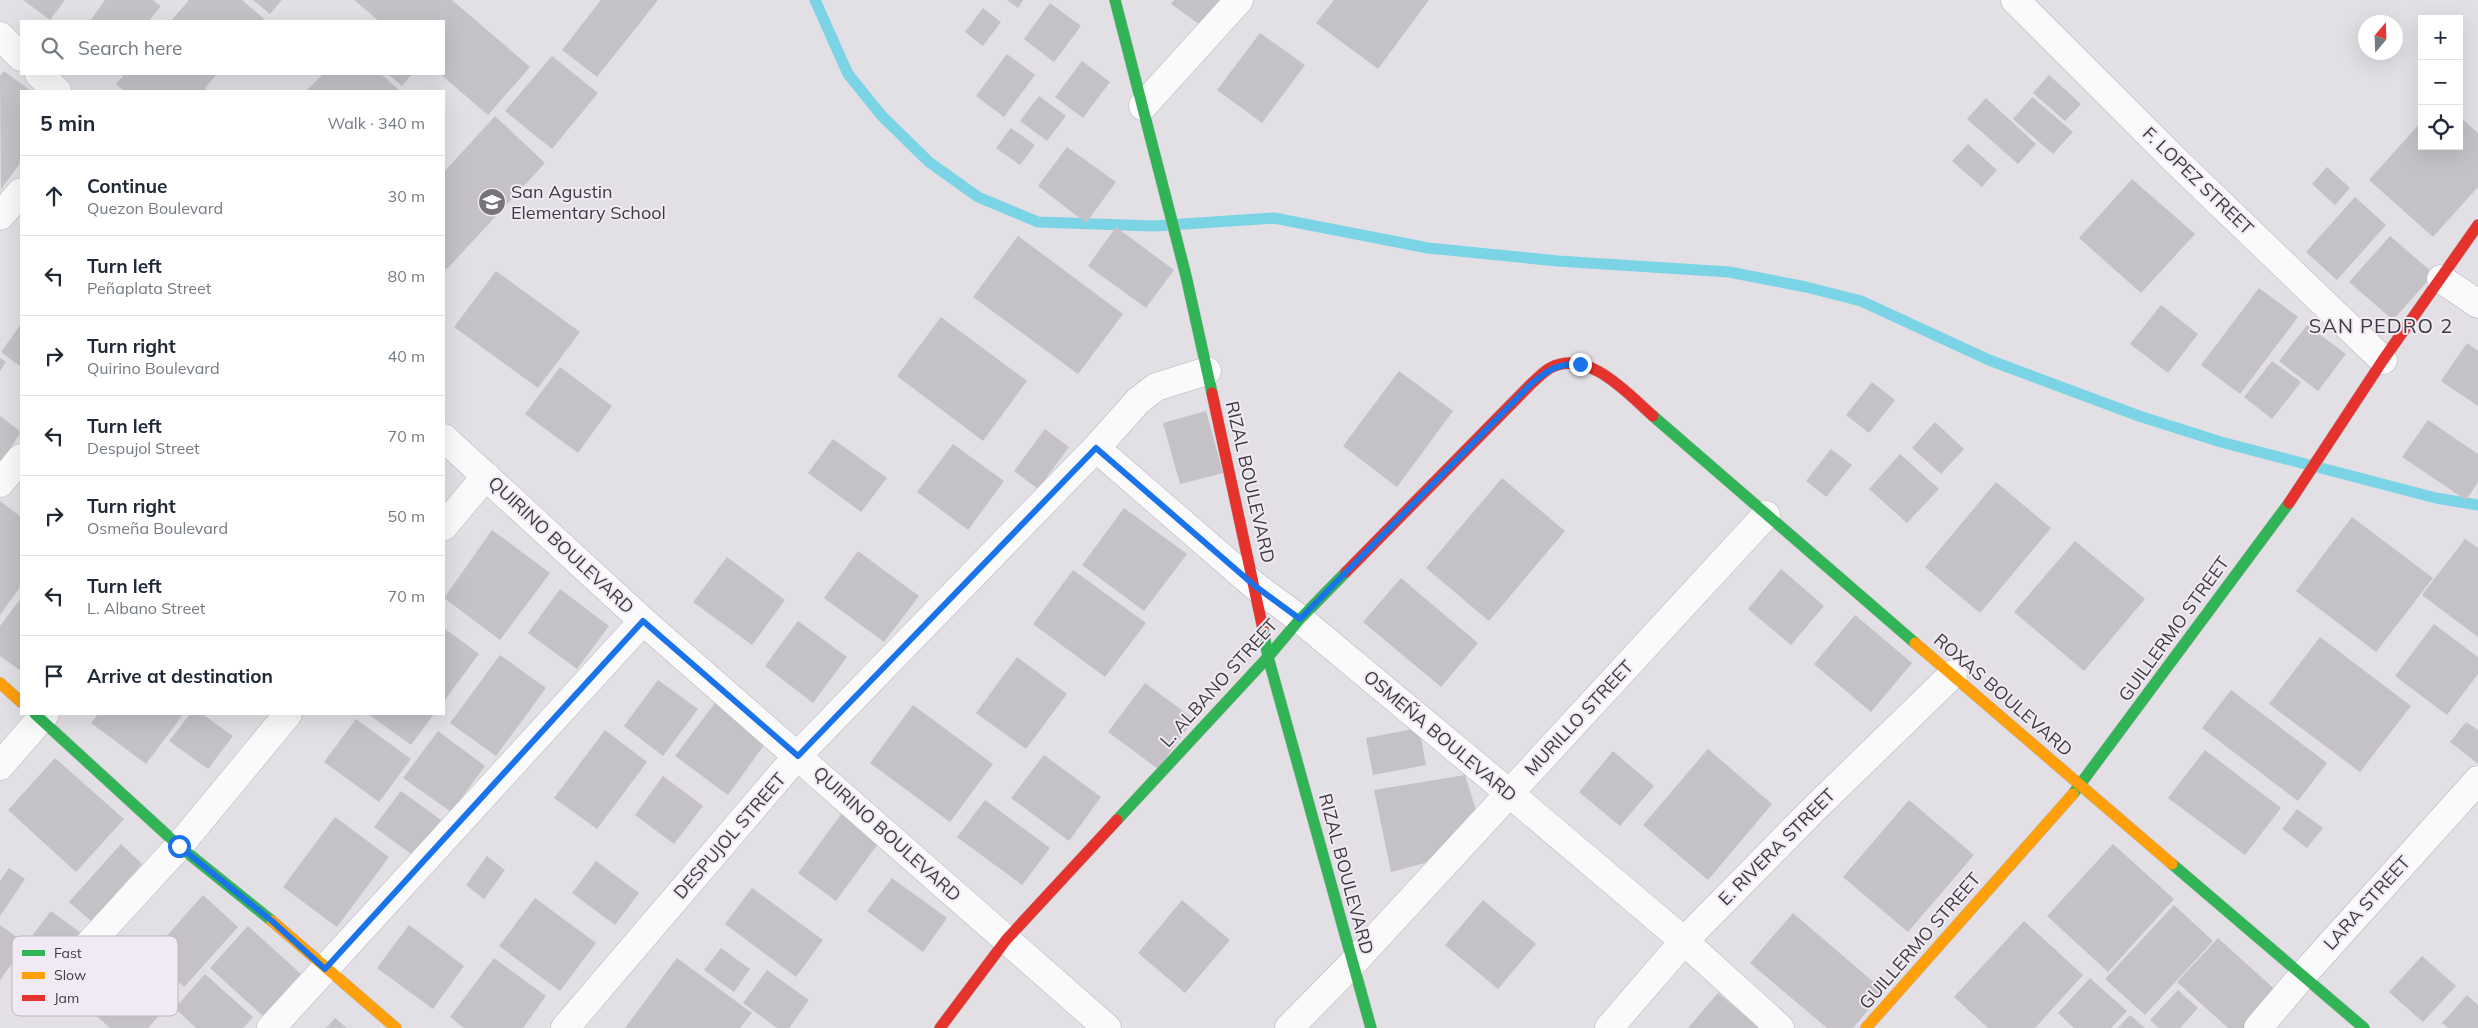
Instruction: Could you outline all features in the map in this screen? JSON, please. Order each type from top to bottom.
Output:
[{"type":"street","name":"RIZAL BOULEVARD","points":[[1115,0],[1186,276],[1255,586],[1268,657],[1371,1028]]},
{"type":"street","points":[[1143,106],[1239,0]]},
{"type":"street","name":"F. LOPEZ STREET","points":[[2015,0],[2176,160],[2383,360]]},
{"type":"street","points":[[0,36],[20,56]]},
{"type":"street","points":[[39,75],[55,90]]},
{"type":"street","points":[[0,216],[20,193]]},
{"type":"street","name":"GUILLERMO STREET","points":[[1866,1028],[2080,786],[2291,501],[2383,360],[2478,225]]},
{"type":"street","points":[[2441,279],[2478,304]]},
{"type":"street","name":"L. ALBANO STREET","points":[[940,1028],[1006,940],[1268,657],[1300,619],[1532,383],[1550,368],[1564,364],[1580,364],[1598,370],[1620,387]]},
{"type":"street","name":"DESPUJOL STREET","points":[[565,1028],[798,756],[1096,448],[1138,400],[1156,387],[1207,371]]},
{"type":"street","name":"ROXAS BOULEVARD","points":[[1620,387],[2080,786],[2364,1028]]},
{"type":"street","name":"QUIRINO BOULEVARD","points":[[445,439],[643,621],[1107,1028]]},
{"type":"street","name":"OSMEÑA BOULEVARD","points":[[1096,448],[1255,586],[1300,619],[1684,941],[1780,1028]]},
{"type":"street","points":[[0,483],[20,459]]},
{"type":"street","points":[[445,525],[486,476]]},
{"type":"street","name":"MURILLO STREET","points":[[1289,1028],[1352,964],[1766,515]]},
{"type":"street","points":[[271,1028],[643,621]]},
{"type":"street","name":"E. RIVERA STREET","points":[[1609,1028],[1684,941],[1814,809],[1952,674]]},
{"type":"street","points":[[0,683],[20,700]]},
{"type":"street","points":[[0,766],[33,715]]},
{"type":"street","points":[[38,715],[179,846],[272,921],[325,969],[396,1028]]},
{"type":"street","points":[[96,936],[179,846],[287,715]]},
{"type":"street","name":"LARA STREET","points":[[2258,1028],[2303,975],[2478,780]]},
{"type":"building","points":[[23,0],[65,0],[50,20]]},
{"type":"building","points":[[105,0],[153,0],[161,6],[150,20],[91,20]]},
{"type":"building","points":[[189,0],[242,0],[264,19],[263,20],[172,20]]},
{"type":"building","points":[[253,0],[282,0],[270,14]]},
{"type":"building","points":[[354,0],[452,0],[530,67],[488,115],[441,75],[445,75],[445,20],[378,20]]},
{"type":"building","points":[[601,0],[658,0],[597,77],[562,50]]},
{"type":"building","points":[[1007,0],[1023,0],[1018,8]]},
{"type":"building","points":[[1174,0],[1228,0],[1206,29],[1171,4]]},
{"type":"building","points":[[1334,0],[1429,0],[1378,69],[1316,23]]},
{"type":"building","points":[[1050,3],[1081,26],[1054,62],[1024,39]]},
{"type":"building","points":[[983,8],[1001,22],[983,46],[965,32]]},
{"type":"building","points":[[1260,33],[1305,65],[1262,123],[1217,90]]},
{"type":"building","points":[[1007,54],[1035,75],[1004,117],[976,96]]},
{"type":"building","points":[[552,56],[598,93],[552,149],[505,111]]},
{"type":"building","points":[[1082,61],[1110,82],[1083,118],[1055,97]]},
{"type":"building","points":[[4,71],[30,90],[20,90],[20,163],[1,189],[0,76]]},
{"type":"building","points":[[124,75],[216,75],[205,88],[207,90],[123,90],[116,84]]},
{"type":"building","points":[[322,75],[382,75],[399,90],[307,90]]},
{"type":"building","points":[[389,75],[411,75],[402,86]]},
{"type":"building","points":[[2049,75],[2081,104],[2065,121],[2033,93]]},
{"type":"building","points":[[1039,96],[1066,116],[1047,141],[1020,121]]},
{"type":"building","points":[[2032,97],[2073,132],[2053,154],[2013,119]]},
{"type":"building","points":[[1986,98],[2036,144],[2018,164],[1967,119]]},
{"type":"building","points":[[495,116],[545,163],[447,269],[445,268],[445,171]]},
{"type":"building","points":[[2463,120],[2478,133],[2478,187],[2433,237],[2369,180],[2418,125],[2418,150],[2463,150]]},
{"type":"building","points":[[1011,128],[1035,145],[1020,165],[996,148]]},
{"type":"building","points":[[1968,144],[1997,170],[1982,187],[1952,161]]},
{"type":"building","points":[[1067,147],[1116,182],[1086,223],[1038,186]]},
{"type":"building","points":[[2327,167],[2350,188],[2335,205],[2312,184]]},
{"type":"building","points":[[2132,179],[2195,234],[2141,293],[2079,238]]},
{"type":"building","points":[[2355,197],[2386,225],[2337,280],[2306,252]]},
{"type":"building","points":[[1116,227],[1174,270],[1146,308],[1088,266]]},
{"type":"building","points":[[1018,236],[1123,314],[1078,374],[973,297]]},
{"type":"building","points":[[2390,236],[2434,274],[2393,320],[2349,282]]},
{"type":"building","points":[[496,271],[580,332],[538,388],[454,327]]},
{"type":"building","points":[[2259,288],[2298,317],[2240,394],[2201,365]]},
{"type":"building","points":[[2161,305],[2198,334],[2168,373],[2130,344]]},
{"type":"building","points":[[941,317],[1027,381],[983,441],[897,376]]},
{"type":"building","points":[[20,325],[20,366],[1,352]]},
{"type":"building","points":[[2307,325],[2346,354],[2318,391],[2279,361]]},
{"type":"building","points":[[2467,343],[2478,351],[2478,406],[2441,381]]},
{"type":"building","points":[[0,358],[6,362],[0,371]]},
{"type":"building","points":[[2272,361],[2301,382],[2272,419],[2244,397]]},
{"type":"building","points":[[560,367],[612,406],[578,453],[525,414]]},
{"type":"building","points":[[1399,371],[1453,411],[1397,487],[1343,446]]},
{"type":"building","points":[[1872,382],[1895,400],[1869,433],[1846,415]]},
{"type":"building","points":[[1206,411],[1223,473],[1180,484],[1163,423]]},
{"type":"building","points":[[0,416],[20,431],[20,434],[0,464]]},
{"type":"building","points":[[2428,420],[2478,454],[2478,482],[2466,500],[2402,457]]},
{"type":"building","points":[[1935,422],[1964,449],[1941,474],[1912,448]]},
{"type":"building","points":[[1045,429],[1069,447],[1038,489],[1014,471]]},
{"type":"building","points":[[833,439],[887,478],[861,512],[808,473]]},
{"type":"building","points":[[953,444],[1004,481],[968,530],[917,492]]},
{"type":"building","points":[[1831,449],[1852,465],[1826,497],[1806,481]]},
{"type":"building","points":[[1900,454],[1939,489],[1907,523],[1869,489]]},
{"type":"building","points":[[1502,478],[1565,531],[1489,621],[1426,568]]},
{"type":"building","points":[[1996,482],[2051,528],[1980,613],[1925,567]]},
{"type":"building","points":[[0,501],[20,516],[20,587],[0,615]]},
{"type":"building","points":[[1124,508],[1187,554],[1144,611],[1082,565]]},
{"type":"building","points":[[2352,517],[2433,578],[2376,652],[2296,591]]},
{"type":"building","points":[[492,530],[550,573],[500,640],[445,599]]},
{"type":"building","points":[[2465,539],[2478,548],[2478,637],[2422,595]]},
{"type":"building","points":[[2075,541],[2145,599],[2084,671],[2014,612]]},
{"type":"building","points":[[858,551],[919,596],[884,642],[824,598]]},
{"type":"building","points":[[727,557],[785,600],[752,645],[693,602]]},
{"type":"building","points":[[1781,569],[1824,606],[1791,645],[1748,609]]},
{"type":"building","points":[[1073,570],[1146,623],[1105,677],[1033,624]]},
{"type":"building","points":[[1401,578],[1478,643],[1441,687],[1363,622]]},
{"type":"building","points":[[560,589],[609,626],[577,669],[528,633]]},
{"type":"building","points":[[20,599],[20,670],[0,656],[0,626]]},
{"type":"building","points":[[1855,615],[1912,663],[1871,712],[1814,664]]},
{"type":"building","points":[[798,621],[847,657],[813,703],[765,666]]},
{"type":"building","points":[[2434,624],[2478,657],[2478,674],[2447,715],[2395,676]]},
{"type":"building","points":[[445,629],[479,654],[445,700]]},
{"type":"building","points":[[2320,637],[2411,706],[2360,772],[2269,704]]},
{"type":"building","points":[[500,655],[546,688],[496,756],[450,723]]},
{"type":"building","points":[[1017,657],[1067,694],[1026,749],[976,713]]},
{"type":"building","points":[[658,680],[698,709],[663,756],[624,726]]},
{"type":"building","points":[[1145,683],[1194,719],[1158,769],[1108,732]]},
{"type":"building","points":[[2231,690],[2327,763],[2298,801],[2202,728]]},
{"type":"building","points":[[718,699],[770,737],[728,795],[675,756]]},
{"type":"building","points":[[913,705],[993,764],[950,822],[870,763]]},
{"type":"building","points":[[97,715],[182,716],[146,764],[91,723]]},
{"type":"building","points":[[189,715],[203,715],[233,736],[208,769],[169,741]]},
{"type":"building","points":[[369,715],[433,715],[411,745]]},
{"type":"building","points":[[356,719],[411,759],[379,802],[324,762]]},
{"type":"building","points":[[2466,722],[2478,730],[2478,764],[2450,742]]},
{"type":"building","points":[[1419,728],[1426,765],[1373,775],[1366,738]]},
{"type":"building","points":[[605,730],[647,762],[597,829],[554,798]]},
{"type":"building","points":[[438,731],[485,766],[451,812],[403,778]]},
{"type":"building","points":[[1708,749],[1772,804],[1708,880],[1643,825]]},
{"type":"building","points":[[2205,750],[2281,808],[2245,855],[2168,798]]},
{"type":"building","points":[[1613,751],[1654,786],[1620,826],[1579,792]]},
{"type":"building","points":[[1044,755],[1101,797],[1069,841],[1011,798]]},
{"type":"building","points":[[55,758],[124,819],[76,872],[8,810]]},
{"type":"building","points":[[1465,775],[1476,810],[1440,859],[1391,872],[1374,790]]},
{"type":"building","points":[[663,776],[703,806],[674,844],[635,815]]},
{"type":"building","points":[[401,791],[441,820],[414,856],[374,827]]},
{"type":"building","points":[[985,800],[1050,848],[1022,885],[957,837]]},
{"type":"building","points":[[1909,800],[1974,855],[1908,932],[1843,877]]},
{"type":"building","points":[[845,809],[883,837],[836,901],[798,873]]},
{"type":"building","points":[[2297,809],[2323,828],[2307,848],[2282,829]]},
{"type":"building","points":[[335,817],[389,857],[337,927],[283,887]]},
{"type":"building","points":[[121,844],[142,864],[91,921],[69,902]]},
{"type":"building","points":[[2113,844],[2174,899],[2108,972],[2047,916]]},
{"type":"building","points":[[487,856],[505,870],[484,899],[466,885]]},
{"type":"building","points":[[596,861],[639,893],[615,925],[572,893]]},
{"type":"building","points":[[9,868],[25,879],[0,916],[0,881]]},
{"type":"building","points":[[892,878],[947,918],[923,952],[867,911]]},
{"type":"building","points":[[752,888],[823,940],[796,977],[725,924]]},
{"type":"building","points":[[203,895],[238,927],[184,987],[178,982],[178,936],[167,936]]},
{"type":"building","points":[[535,898],[596,943],[560,991],[499,946]]},
{"type":"building","points":[[1182,900],[1230,940],[1185,993],[1138,953]]},
{"type":"building","points":[[1483,900],[1536,944],[1498,989],[1445,945]]},
{"type":"building","points":[[2174,905],[2213,941],[2145,1015],[2105,979]]},
{"type":"building","points":[[51,911],[85,936],[32,936]]},
{"type":"building","points":[[1793,913],[1884,991],[1853,1028],[1827,1028],[1750,963]]},
{"type":"building","points":[[2024,921],[2083,975],[2035,1028],[1988,1028],[1954,997]]},
{"type":"building","points":[[0,925],[15,936],[12,936],[12,963],[0,980]]},
{"type":"building","points":[[409,925],[464,966],[433,1009],[377,968]]},
{"type":"building","points":[[248,926],[301,974],[263,1016],[210,968]]},
{"type":"building","points":[[2218,938],[2281,995],[2250,1028],[2228,1028],[2177,982]]},
{"type":"building","points":[[721,948],[750,969],[734,992],[704,970]]},
{"type":"building","points":[[2422,956],[2456,986],[2423,1022],[2389,992]]},
{"type":"building","points":[[494,958],[546,996],[523,1028],[464,1028],[450,1017]]},
{"type":"building","points":[[677,958],[752,1013],[740,1028],[625,1028]]},
{"type":"building","points":[[767,970],[809,1000],[789,1028],[777,1028],[743,1003]]},
{"type":"building","points":[[205,974],[253,1017],[243,1028],[196,1028],[178,1011],[178,1005]]},
{"type":"building","points":[[2090,978],[2127,1011],[2111,1028],[2074,1028],[2058,1013]]},
{"type":"building","points":[[2178,990],[2198,1008],[2180,1028],[2159,1028],[2150,1020]]},
{"type":"building","points":[[1718,993],[1759,1027],[1688,1028]]},
{"type":"building","points":[[2467,995],[2478,1005],[2478,1028],[2448,1028],[2442,1023]]},
{"type":"building","points":[[2130,1015],[2145,1028],[2118,1028]]},
{"type":"building","points":[[96,1016],[159,1016],[148,1028],[110,1028]]},
{"type":"building","points":[[335,1018],[347,1028],[326,1028]]},
{"type":"waterway","points":[[815,0],[848,74],[882,116],[929,162],[978,197],[1038,222],[1154,226],[1274,218],[1428,248],[1558,261],[1729,272],[1806,287],[1861,301],[1989,360],[2139,416],[2221,442],[2436,498],[2478,505]]},
{"type":"traffic: fast","points":[[1115,0],[1186,276],[1212,393]]},
{"type":"traffic: fast","points":[[1653,416],[1915,643]]},
{"type":"traffic: fast","points":[[2073,794],[2289,503]]},
{"type":"traffic: fast","points":[[1117,820],[1268,657],[1300,619],[1346,572]]},
{"type":"traffic: fast","points":[[1263,629],[1268,657],[1371,1028]]},
{"type":"traffic: fast","points":[[36,715],[179,846],[272,921]]},
{"type":"traffic: fast","points":[[2172,864],[2364,1028]]},
{"type":"traffic: slow","points":[[1915,643],[2172,864]]},
{"type":"traffic: slow","points":[[0,683],[20,701]]},
{"type":"traffic: slow","points":[[1866,1028],[2073,794]]},
{"type":"traffic: slow","points":[[272,921],[396,1028]]},
{"type":"traffic: jam","points":[[2289,503],[2383,360],[2478,225]]},
{"type":"traffic: jam","points":[[1346,572],[1532,383],[1550,368],[1564,363],[1579,364],[1593,369],[1619,386],[1653,416]]},
{"type":"traffic: jam","points":[[1212,393],[1263,629]]},
{"type":"traffic: jam","points":[[940,1028],[1006,940],[1117,820]]},
{"type":"place","name":"San Agustin Elementary School","points":[[492,202]]},
{"type":"district","name":"SAN PEDRO 2","points":[[2381,326]]},
{"type":"route","points":[[179,846],[272,921],[325,969],[643,621],[798,756],[1096,448],[1186,529],[1255,586],[1300,619],[1532,383],[1550,368],[1564,364],[1580,364]]}]
